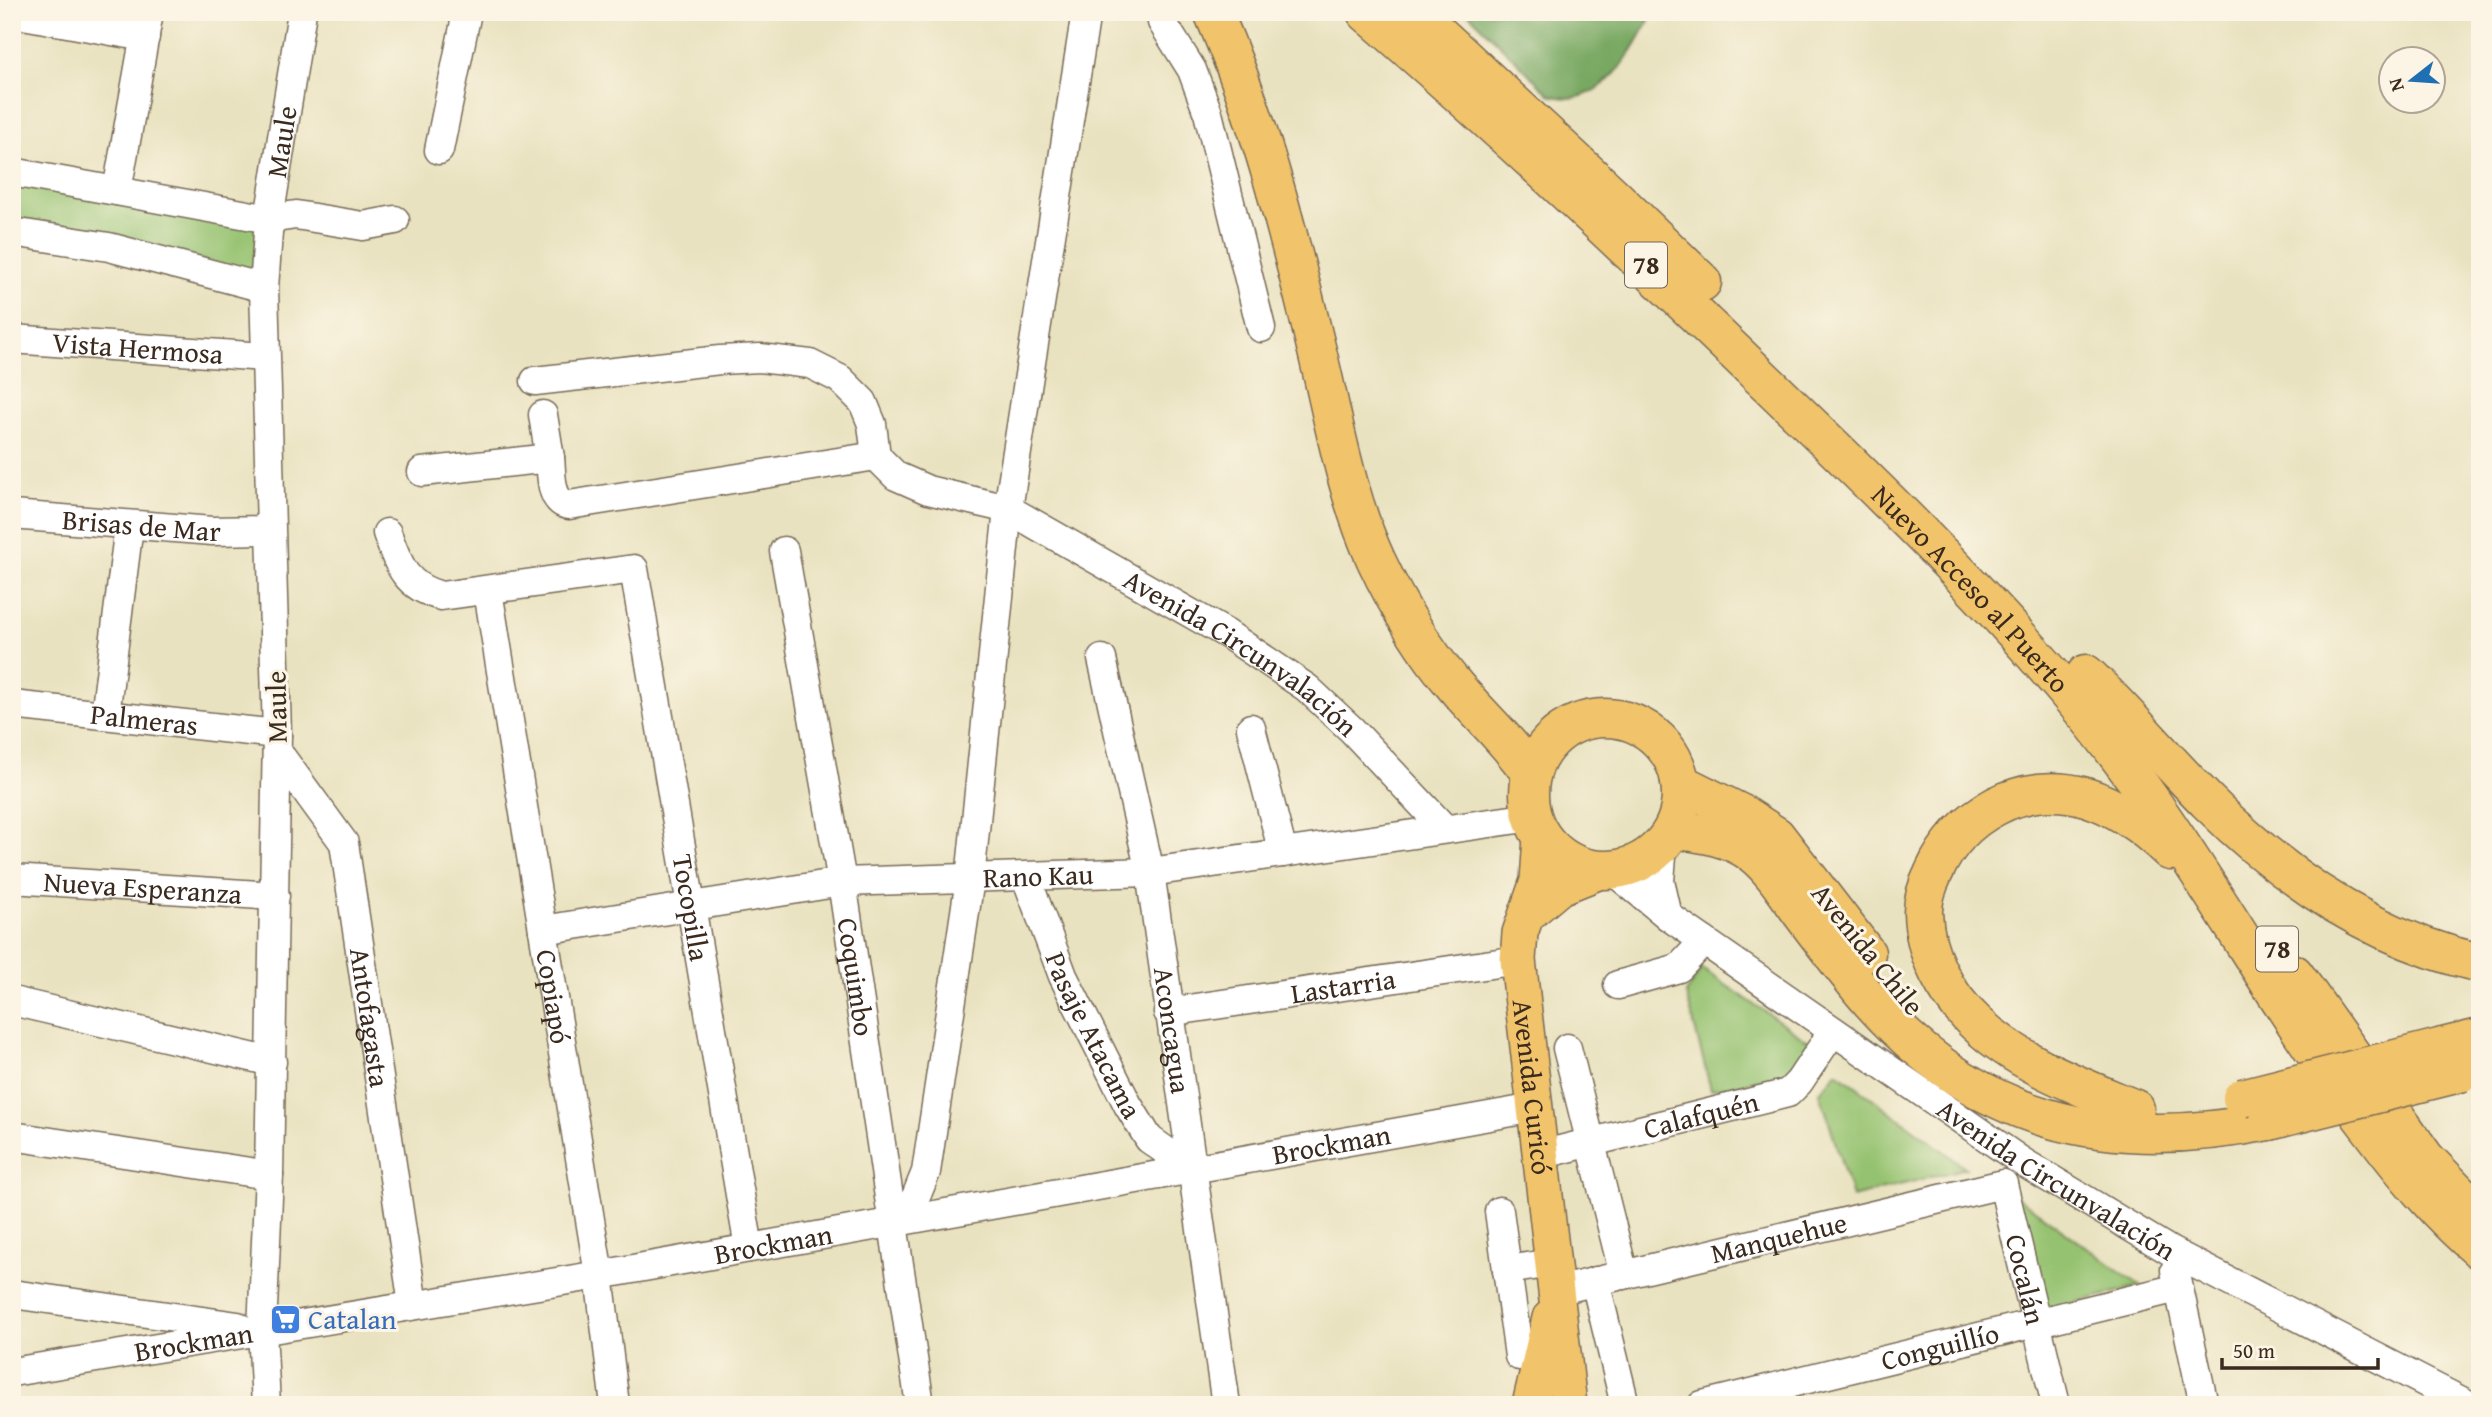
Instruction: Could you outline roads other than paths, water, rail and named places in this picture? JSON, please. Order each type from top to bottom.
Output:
[{"type":"highway","points":[[1213,12],[1241,80],[1272,169],[1347,480],[1376,559],[1394,596],[1433,658],[1456,687],[1504,736],[1531,774]]},
{"type":"highway","name":"Nuevo Acceso al Puerto","points":[[1366,12],[1592,214],[1959,570],[2083,711],[2162,816],[2354,1108],[2415,1185],[2480,1250]]},
{"type":"highway","name":"Nuevo Acceso al Puerto","points":[[1415,12],[1434,25],[1611,194],[1976,553],[2086,674],[2162,776],[2286,962],[2425,1158],[2480,1215]]},
{"type":"highway","points":[[2086,674],[2134,720],[2208,802],[2269,858],[2358,918],[2393,935],[2480,963]]},
{"type":"highway","points":[[1609,718],[1634,724],[1656,738],[1676,766],[1680,783],[1678,814],[1668,836],[1640,862],[1606,870],[1567,860],[1537,827],[1529,788],[1531,774],[1542,751],[1560,732],[1575,723],[1609,718]]},
{"type":"highway","name":"Avenida Chile","points":[[1680,783],[1696,794],[1742,814],[1776,836],[1896,990],[1956,1044],[1998,1070],[2051,1092],[2110,1106],[2135,1109],[2200,1106],[2255,1110]]},
{"type":"highway","points":[[2135,1109],[2034,1064],[1991,1037],[1974,1022],[1946,988],[1929,949],[1923,910],[1929,883],[1954,837],[1975,817],[2001,803],[2028,795],[2058,793],[2085,797],[2138,823],[2218,901]]},
{"type":"highway","name":"Avenida Chile","points":[[1668,836],[1718,837],[1754,855],[1881,1012],[1923,1051],[1994,1097],[2071,1124],[2126,1134],[2202,1132],[2255,1110],[2462,1062],[2480,1038]]},
{"type":"main road","name":"Avenida Curicó","points":[[1537,827],[1538,881],[1520,933],[1518,960],[1569,1405]]},
{"type":"main road","points":[[1529,913],[1560,887],[1606,870]]},
{"type":"main road","points":[[1530,1405],[1554,1277]]},
{"type":"street","name":"Maule","points":[[266,1405],[262,1330],[272,1062],[277,743],[264,288],[269,219],[302,12]]},
{"type":"street","points":[[439,150],[467,12]]},
{"type":"street","points":[[894,1222],[915,1199],[926,1172],[970,878],[1008,509],[1086,12]]},
{"type":"street","points":[[1160,12],[1162,22],[1192,70],[1208,113],[1261,328]]},
{"type":"street","points":[[12,13],[147,24],[117,191]]},
{"type":"street","points":[[12,172],[269,219],[296,215],[363,226],[395,220]]},
{"type":"street","points":[[12,232],[108,247],[264,288]]},
{"type":"street","name":"Vista Hermosa","points":[[12,339],[265,357]]},
{"type":"street","points":[[535,381],[720,360],[760,358],[810,364],[840,380],[863,402],[873,424],[876,456],[569,505],[562,504],[555,497],[543,415]]},
{"type":"street","name":"Avenida Circunvalación","points":[[876,456],[897,476],[928,490],[1008,509],[1216,627],[1307,688],[1361,739],[1445,830]]},
{"type":"street","points":[[422,472],[550,458]]},
{"type":"street","name":"Brisas de Mar","points":[[12,515],[212,531],[270,530]]},
{"type":"street","points":[[105,715],[129,526]]},
{"type":"street","points":[[387,533],[397,562],[409,580],[422,591],[441,596],[488,591]]},
{"type":"street","name":"Coquimbo","points":[[784,551],[842,882],[920,1405]]},
{"type":"street","name":"Tocopilla","points":[[488,591],[634,569],[749,1248]]},
{"type":"street","name":"Copiapó","points":[[488,591],[599,1275],[615,1405]]},
{"type":"street","name":"Aconcagua","points":[[1101,659],[1150,872],[1168,1012],[1227,1405]]},
{"type":"street","name":"Palmeras","points":[[12,705],[105,715],[277,743]]},
{"type":"street","points":[[1251,728],[1283,853]]},
{"type":"street","name":"Antofagasta","points":[[277,743],[344,843],[413,1305]]},
{"type":"street","name":"Rano Kau","points":[[543,930],[842,882],[1150,872],[1445,830],[1537,827]]},
{"type":"street","points":[[1668,836],[1660,881],[1668,916]]},
{"type":"street","name":"Avenida Circunvalación","points":[[1606,870],[2021,1161],[2172,1252],[2420,1394],[2469,1405]]},
{"type":"street","name":"Pasaje Atacama","points":[[1026,877],[1063,976],[1128,1105],[1149,1139],[1191,1169]]},
{"type":"street","name":"Nueva Esperanza","points":[[12,879],[275,896]]},
{"type":"street","points":[[1618,985],[1679,968],[1704,941]]},
{"type":"street","name":"Lastarria","points":[[1168,1012],[1518,960]]},
{"type":"street","points":[[12,1001],[272,1062]]},
{"type":"street","name":"Calafquén","points":[[1540,1155],[1788,1093],[1799,1082],[1833,1031]]},
{"type":"street","name":"Avenida Curicó","points":[[1567,1048],[1624,1275]]},
{"type":"street","name":"Brockman","points":[[12,1372],[599,1275],[1534,1108]]},
{"type":"street","points":[[12,1136],[269,1175]]},
{"type":"street","points":[[2003,1184],[2021,1161]]},
{"type":"street","name":"Manquehue","points":[[1554,1277],[1595,1281],[1624,1275],[2003,1184]]},
{"type":"street","name":"Cocalán","points":[[2003,1184],[2056,1405]]},
{"type":"street","points":[[1499,1210],[1519,1356]]},
{"type":"street","points":[[2172,1252],[2204,1405]]},
{"type":"street","points":[[1507,1270],[1554,1277]]},
{"type":"street","points":[[1595,1281],[1625,1405]]},
{"type":"street","name":"Conguillío","points":[[1702,1405],[2178,1288]]},
{"type":"street","points":[[12,1294],[262,1330]]},
{"type":"place","name":"Catalan","points":[[285,1319]]}]
